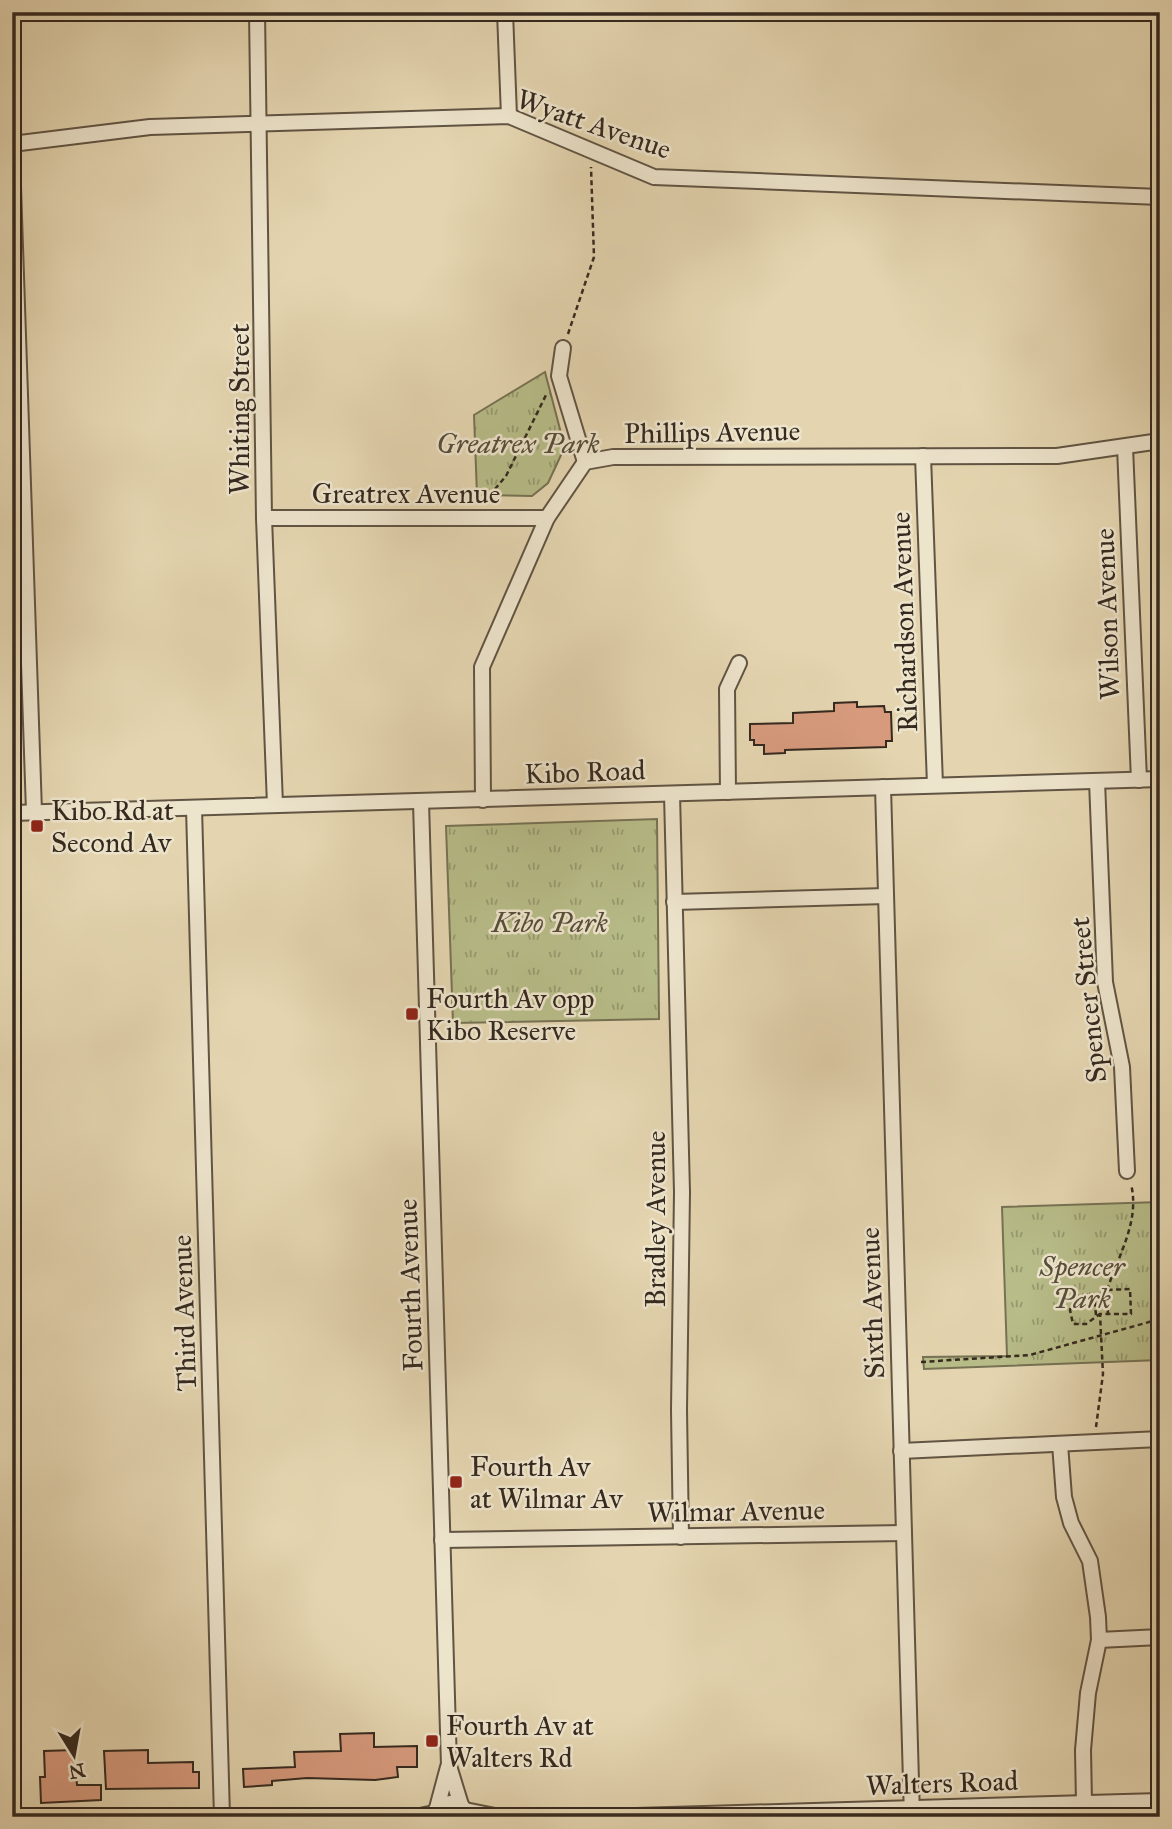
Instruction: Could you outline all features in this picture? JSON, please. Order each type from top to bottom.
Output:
[{"type":"street","name":"Whiting Street","points":[[257,12],[261,124],[264,518],[275,805]]},
{"type":"street","points":[[505,12],[509,116]]},
{"type":"street","name":"Wyatt Avenue","points":[[12,144],[150,127],[509,116],[654,177],[1160,197]]},
{"type":"street","points":[[12,157],[34,812]]},
{"type":"street","points":[[563,348],[559,376],[585,462]]},
{"type":"street","name":"Phillips Avenue","points":[[483,800],[482,667],[547,518],[585,462],[613,457],[1057,456],[1160,442]]},
{"type":"street","name":"Wilson Avenue","points":[[1125,447],[1139,780]]},
{"type":"street","name":"Richardson Avenue","points":[[923,456],[934,785]]},
{"type":"street","name":"Greatrex Avenue","points":[[264,518],[547,518]]},
{"type":"street","points":[[728,792],[727,689],[739,663]]},
{"type":"street","name":"Kibo Road","points":[[12,813],[1160,779]]},
{"type":"street","name":"Spencer Street","points":[[1097,780],[1105,982],[1122,1067],[1127,1171]]},
{"type":"street","name":"Sixth Avenue","points":[[883,787],[912,1812]]},
{"type":"street","name":"Bradley Avenue","points":[[672,794],[682,1192],[679,1410],[681,1537]]},
{"type":"street","name":"Fourth Avenue","points":[[421,802],[449,1766],[465,1810]]},
{"type":"street","name":"Third Avenue","points":[[194,808],[222,1817]]},
{"type":"street","points":[[674,902],[886,896]]},
{"type":"street","points":[[901,1451],[1160,1439]]},
{"type":"street","points":[[1060,1444],[1064,1497],[1071,1523],[1090,1561],[1099,1640],[1088,1693],[1083,1750],[1084,1803]]},
{"type":"street","name":"Wilmar Avenue","points":[[442,1541],[904,1533]]},
{"type":"street","points":[[1099,1640],[1160,1637]]},
{"type":"street","name":"Fourth Avenue","points":[[434,1812],[449,1766]]},
{"type":"street","name":"Walters Road","points":[[601,1817],[912,1812],[1084,1803],[1142,1809],[1160,1801]]},
{"type":"street","points":[[415,1817],[434,1812],[449,1803],[465,1810],[499,1817]]},
{"type":"path","points":[[1108,1315],[1107,1292],[1132,1223],[1135,1202],[1127,1171]]},
{"type":"path","points":[[1130,1289],[1131,1314],[1098,1315],[1079,1326],[1071,1318],[1070,1310],[1075,1296],[1089,1294],[1130,1289]]},
{"type":"path","points":[[1089,1294],[1094,1297],[1098,1315],[1103,1374],[1093,1443]]},
{"type":"path","points":[[921,1362],[1011,1358],[1160,1319]]},
{"type":"green space","name":"Greatrex Park","points":[[545,372],[561,433],[562,453],[548,483],[532,496],[477,495],[474,415]]},
{"type":"green space","name":"Kibo Park","points":[[657,819],[659,1019],[453,1023],[446,826]]},
{"type":"green space","name":"Spencer Park","points":[[1160,1202],[1160,1360],[924,1369],[923,1357],[1007,1356],[1002,1207]]},
{"type":"building","points":[[857,702],[857,707],[884,706],[885,712],[891,712],[892,741],[886,741],[886,747],[785,750],[785,753],[764,754],[764,745],[754,745],[754,740],[750,740],[750,724],[793,723],[793,713],[834,711],[834,703]]},
{"type":"building","points":[[374,1733],[374,1747],[417,1746],[417,1767],[397,1767],[398,1777],[375,1780],[307,1778],[244,1787],[243,1769],[295,1767],[294,1752],[341,1751],[340,1734]]},
{"type":"building","points":[[74,1750],[77,1785],[101,1785],[101,1800],[41,1803],[40,1777],[45,1777],[44,1751]]},
{"type":"building","points":[[148,1750],[148,1763],[193,1762],[193,1772],[199,1772],[199,1788],[106,1789],[104,1751]]},
{"type":"place","name":"Kibo Rd at Second Av","points":[[37,826]]},
{"type":"place","name":"Fourth Av opp Kibo Reserve","points":[[412,1014]]},
{"type":"place","name":"Fourth Av at Wilmar Av","points":[[456,1482]]},
{"type":"place","name":"Fourth Av at Walters Rd","points":[[432,1741]]}]
